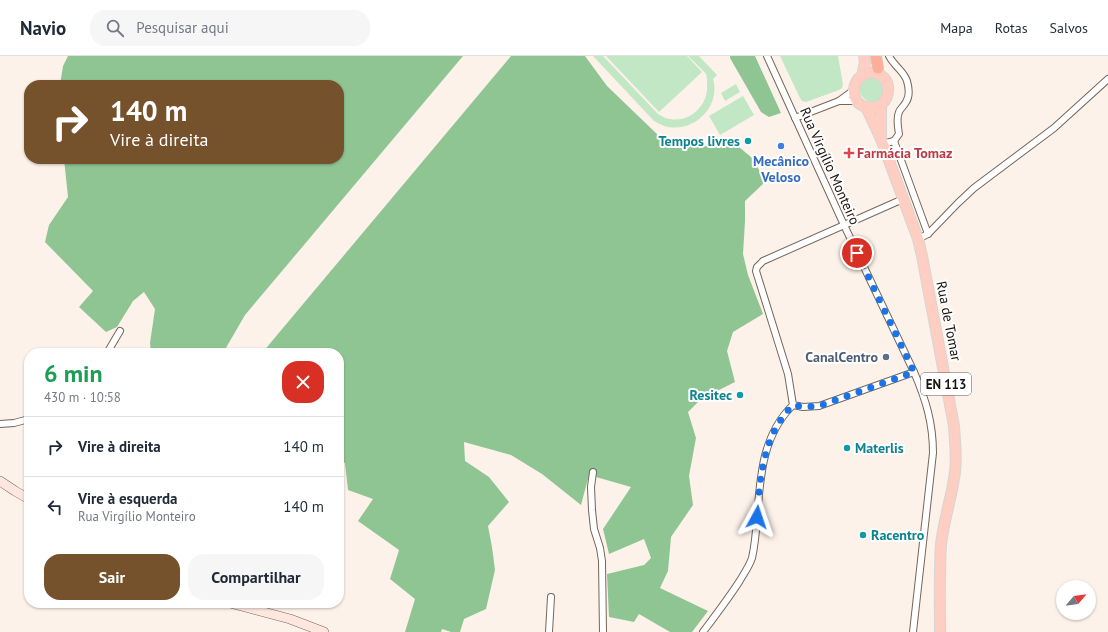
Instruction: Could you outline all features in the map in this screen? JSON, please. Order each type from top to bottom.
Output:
[{"type":"highway","points":[[876,56],[880,73]]},
{"type":"main road","points":[[862,76],[864,56]]},
{"type":"main road","name":"Rua de Tomar","points":[[873,56],[880,73],[888,86],[889,92],[885,102],[881,105],[882,142]]},
{"type":"main road","points":[[857,101],[854,90],[856,82],[862,76],[870,73],[880,73]]},
{"type":"main road","name":"Rua de Tomar","points":[[857,101],[866,108],[882,142],[918,239],[952,411],[956,450],[954,473],[942,544],[940,569],[940,632]]},
{"type":"main road","points":[[866,108],[881,105]]},
{"type":"street","name":"Rua Virgílio Monteiro","points":[[767,56],[844,225],[914,372],[929,412],[933,446],[913,632]]},
{"type":"street","points":[[882,142],[894,141],[899,134],[897,124],[899,112],[906,102],[909,89],[905,75],[889,56]]},
{"type":"street","points":[[918,239],[928,234],[974,188],[1054,128],[1108,79]]},
{"type":"street","points":[[795,118],[839,101],[854,90]]},
{"type":"street","points":[[839,101],[857,101]]},
{"type":"street","points":[[894,141],[928,234]]},
{"type":"street","points":[[793,405],[788,374],[757,275],[757,267],[763,261],[903,198]]},
{"type":"street","points":[[110,348],[120,331]]},
{"type":"street","points":[[793,405],[803,407],[819,406],[914,372]]},
{"type":"street","points":[[703,632],[731,594],[747,569],[751,559],[755,544],[761,473],[765,454],[776,428],[784,415],[793,405]]},
{"type":"street","points":[[0,424],[24,420]]},
{"type":"street","points":[[593,472],[591,487],[592,510],[594,529],[600,548],[602,561],[603,632]]},
{"type":"street","points":[[0,481],[24,496]]},
{"type":"street","points":[[549,632],[551,597]]},
{"type":"street","points":[[249,608],[290,619],[324,632]]},
{"type":"green space","points":[[68,56],[463,56],[245,315],[226,348],[150,348],[155,309],[144,292],[133,301],[117,327],[106,332],[79,307],[93,291],[45,242],[49,225],[68,197],[65,164],[344,164],[344,80],[61,80],[63,66]]},
{"type":"green space","points":[[511,56],[585,56],[607,86],[659,136],[698,146],[739,147],[751,157],[766,181],[745,201],[743,254],[748,275],[763,314],[733,332],[727,351],[735,382],[701,399],[688,412],[696,438],[689,476],[693,505],[671,537],[668,571],[660,588],[708,611],[692,632],[670,632],[639,614],[634,622],[609,617],[607,574],[644,565],[651,558],[644,539],[609,554],[603,529],[631,487],[589,475],[581,505],[542,474],[511,455],[464,442],[465,461],[489,477],[509,502],[488,526],[495,570],[486,609],[464,619],[460,632],[451,632],[442,629],[441,632],[405,632],[415,599],[390,579],[399,550],[358,521],[373,499],[348,490],[344,462],[344,348],[266,348]]},
{"type":"green space","points":[[593,56],[603,56],[658,114],[667,118],[678,119],[691,115],[702,105],[705,98],[707,91],[706,74],[688,56],[699,56],[717,75],[713,79],[715,89],[710,107],[697,121],[688,125],[678,127],[664,126],[654,121]]},
{"type":"green space","points":[[606,56],[687,56],[702,72],[659,112]]},
{"type":"green space","points":[[730,56],[755,56],[781,113],[769,117],[761,112]]},
{"type":"green space","points":[[780,56],[838,56],[843,84],[842,88],[806,102],[802,101]]},
{"type":"green space","points":[[870,77],[882,80],[885,92],[878,102],[868,101],[861,95],[860,91],[861,83]]},
{"type":"green space","points":[[736,84],[740,92],[725,101],[721,93]]},
{"type":"green space","points":[[743,96],[754,115],[720,135],[709,116]]},
{"type":"place","name":"Tempos livres","points":[[748,141]]},
{"type":"place","name":"Mecânico Veloso","points":[[781,146]]},
{"type":"place","name":"Farmácia Tomaz","points":[[849,153]]},
{"type":"place","name":"CanalCentro","points":[[886,357]]},
{"type":"place","name":"Resitec","points":[[740,395]]},
{"type":"place","name":"Materlis","points":[[847,448]]},
{"type":"place","name":"Racentro","points":[[863,535]]},
{"type":"route","points":[[757,517],[761,473],[765,454],[776,428],[784,415],[793,405],[803,407],[819,406],[914,372],[857,253]]}]
